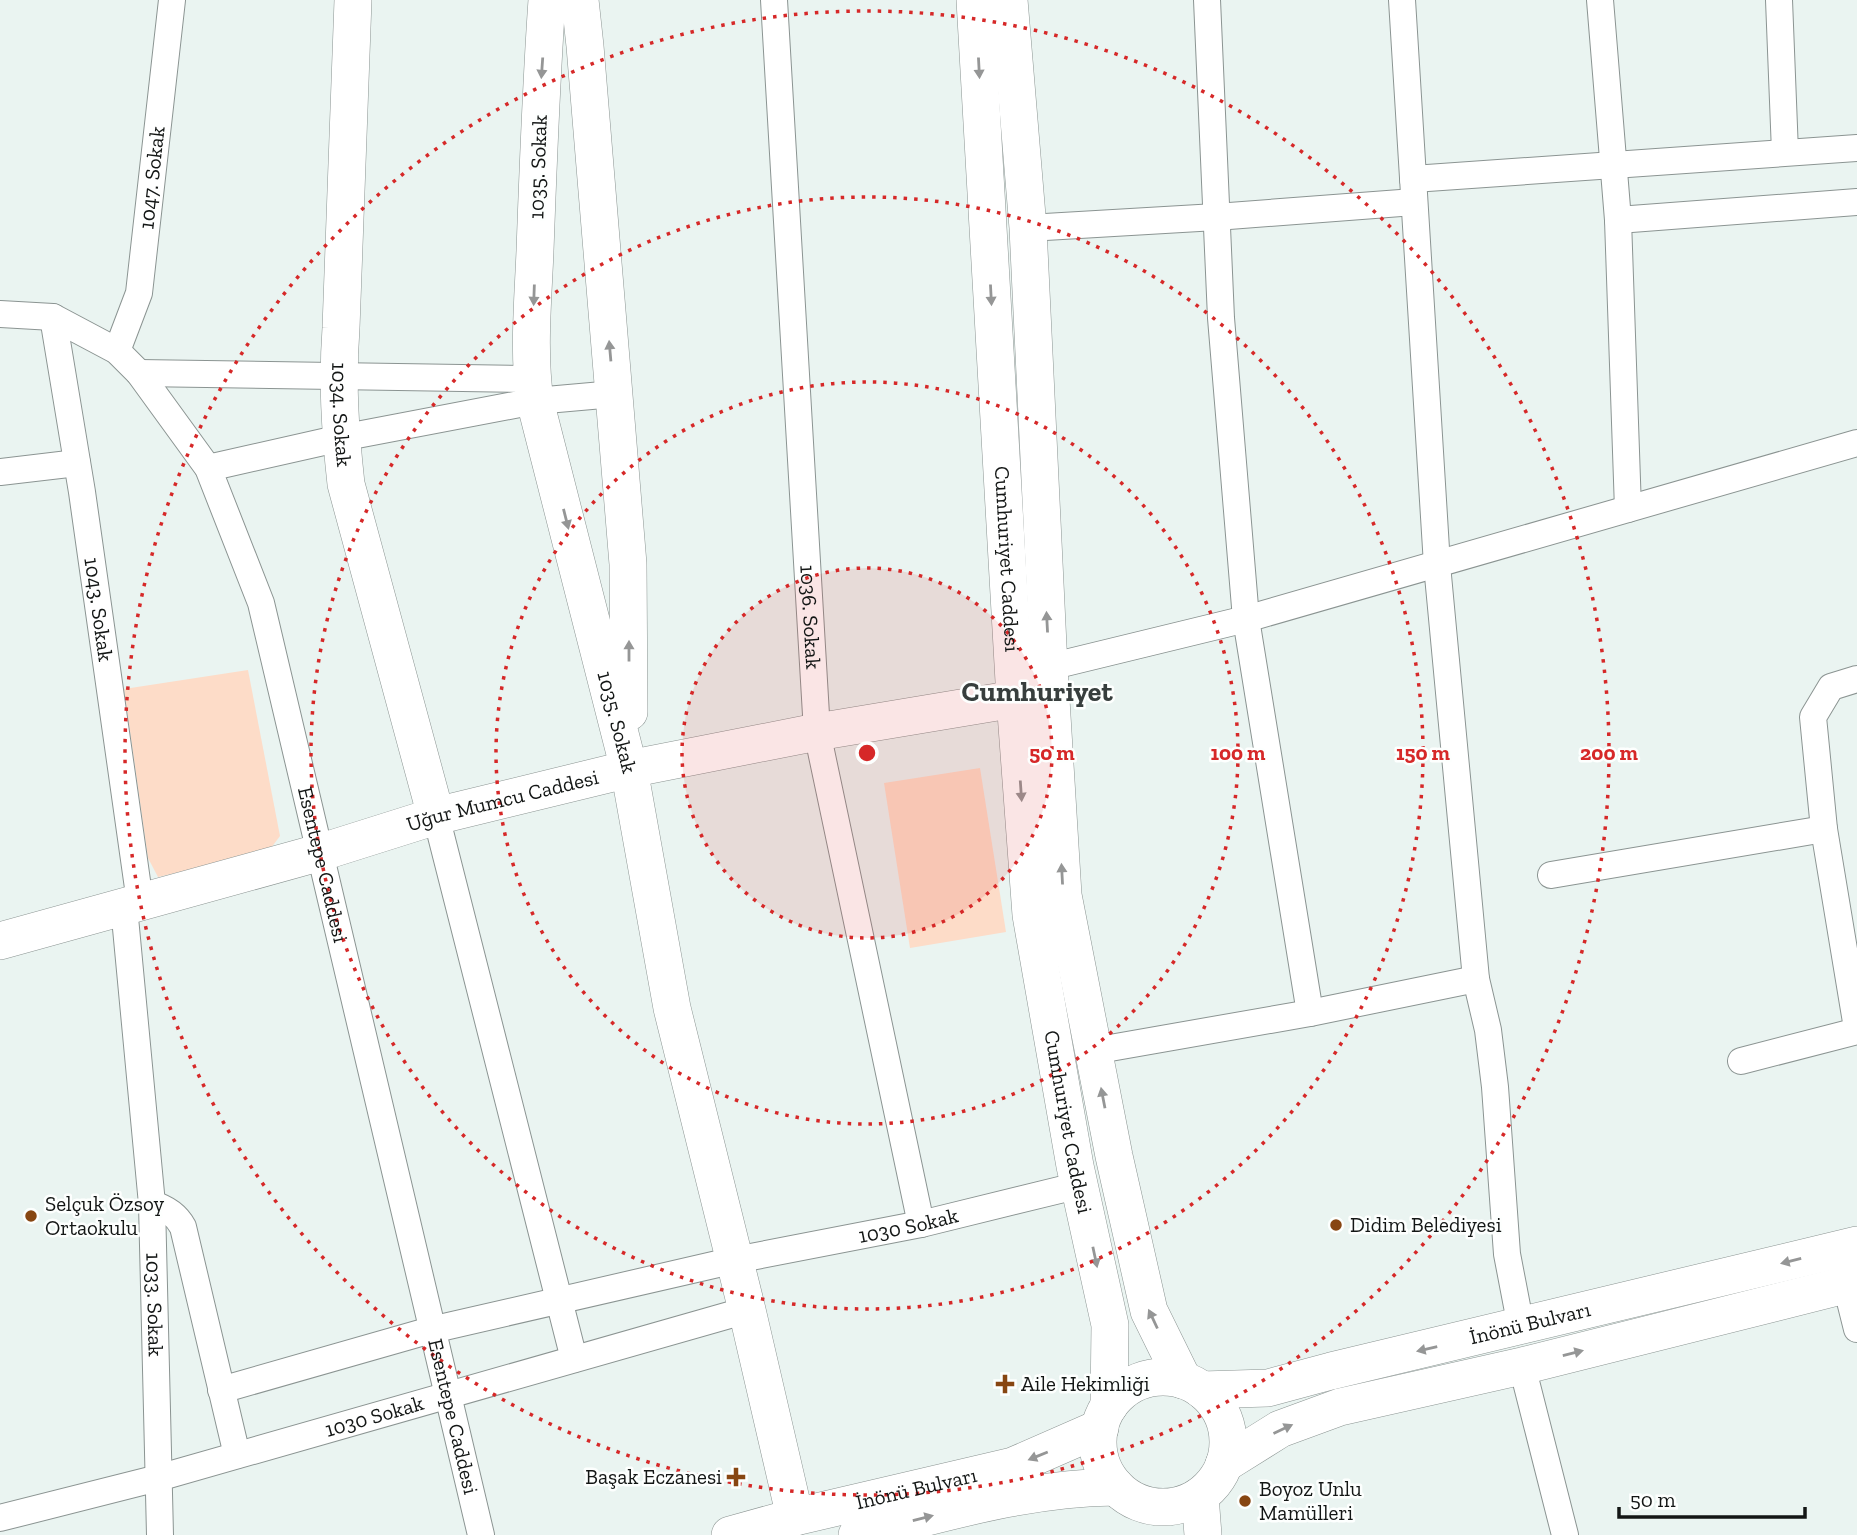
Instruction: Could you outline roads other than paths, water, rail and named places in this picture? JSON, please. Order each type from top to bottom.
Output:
[{"type":"main road","name":"1034. Sokak","points":[[353,0],[337,374],[341,438],[346,484],[436,816]]},
{"type":"main road","name":"1035. Sokak","points":[[547,0],[541,93],[534,390],[629,769]]},
{"type":"main road","name":"1035. Sokak","points":[[580,0],[628,564],[629,769]]},
{"type":"main road","name":"Cumhuriyet Caddesi","points":[[975,0],[1014,699],[1031,915],[1080,1185],[1110,1325],[1104,1417]]},
{"type":"main road","name":"Cumhuriyet Caddesi","points":[[1009,0],[1028,228],[1063,894],[1093,1051],[1149,1311],[1192,1385]]},
{"type":"main road","name":"Uğur Mumcu Caddesi","points":[[0,942],[318,853],[436,816],[629,769],[817,732],[1014,699]]},
{"type":"main road","points":[[629,769],[672,1008],[795,1517]]},
{"type":"main road","name":"İnönü Bulvarı","points":[[1192,1385],[1268,1388],[1857,1245]]},
{"type":"main road","name":"İnönü Bulvarı","points":[[1224,1464],[1280,1429],[1340,1407],[1522,1366],[1852,1284]]},
{"type":"main road","points":[[1163,1377],[1192,1385],[1214,1401],[1222,1415],[1228,1448],[1224,1464],[1214,1482],[1200,1496],[1184,1504],[1166,1507],[1158,1520],[1116,1487],[1104,1469],[1098,1449],[1104,1417],[1124,1390],[1142,1381],[1163,1377]]},
{"type":"main road","name":"İnönü Bulvarı","points":[[730,1535],[1013,1466],[1104,1417]]},
{"type":"main road","name":"İnönü Bulvarı","points":[[857,1535],[1018,1495],[1071,1488],[1116,1487]]},
{"type":"main road","points":[[1200,1496],[1203,1535]]},
{"type":"street","name":"1047. Sokak","points":[[117,352],[139,293],[172,0]]},
{"type":"street","name":"1036. Sokak","points":[[774,0],[817,732],[921,1224]]},
{"type":"street","points":[[1207,0],[1221,318],[1246,620],[1310,1013]]},
{"type":"street","points":[[1402,0],[1437,565],[1476,979],[1488,1030],[1494,1076],[1507,1254],[1521,1326]]},
{"type":"street","points":[[1600,0],[1618,220],[1628,509]]},
{"type":"street","points":[[1779,0],[1785,152]]},
{"type":"street","points":[[1028,228],[1216,217],[1612,164],[1857,148]]},
{"type":"street","points":[[1618,220],[1857,202]]},
{"type":"street","name":"Esentepe Caddesi","points":[[0,314],[53,317],[117,352],[139,373],[208,468],[261,603],[481,1535]]},
{"type":"street","name":"1043. Sokak","points":[[53,317],[77,463],[132,905]]},
{"type":"street","points":[[139,373],[337,374],[614,394]]},
{"type":"street","points":[[208,468],[534,390]]},
{"type":"street","points":[[1049,667],[1246,620],[1857,443]]},
{"type":"street","points":[[0,472],[77,463]]},
{"type":"street","points":[[1741,1061],[1857,1029],[1824,829],[1813,717],[1831,687],[1857,679]]},
{"type":"street","points":[[436,816],[574,1359]]},
{"type":"street","points":[[1551,874],[1824,829]]},
{"type":"street","name":"1033. Sokak","points":[[132,905],[152,1204],[160,1535]]},
{"type":"street","points":[[1093,1051],[1310,1013],[1476,979]]},
{"type":"street","name":"1030 Sokak","points":[[221,1390],[431,1330],[735,1260],[921,1224],[1080,1185]]},
{"type":"street","points":[[152,1204],[173,1214],[183,1227],[237,1455]]},
{"type":"street","points":[[1852,1284],[1857,1329]]},
{"type":"street","name":"1030 Sokak","points":[[0,1518],[158,1478],[747,1310]]},
{"type":"street","points":[[1522,1366],[1565,1535]]},
{"type":"place","name":"Selçuk Özsoy Ortaokulu","points":[[31,1216]]},
{"type":"place","name":"Didim Belediyesi","points":[[1336,1225]]},
{"type":"place","name":"Aile Hekimliği","points":[[1005,1384]]},
{"type":"place","name":"Başak Eczanesi","points":[[736,1477]]},
{"type":"place","name":"Boyoz Unlu Mamülleri","points":[[1245,1501]]},
{"type":"district","name":"Cumhuriyet","points":[[1037,691]]}]
